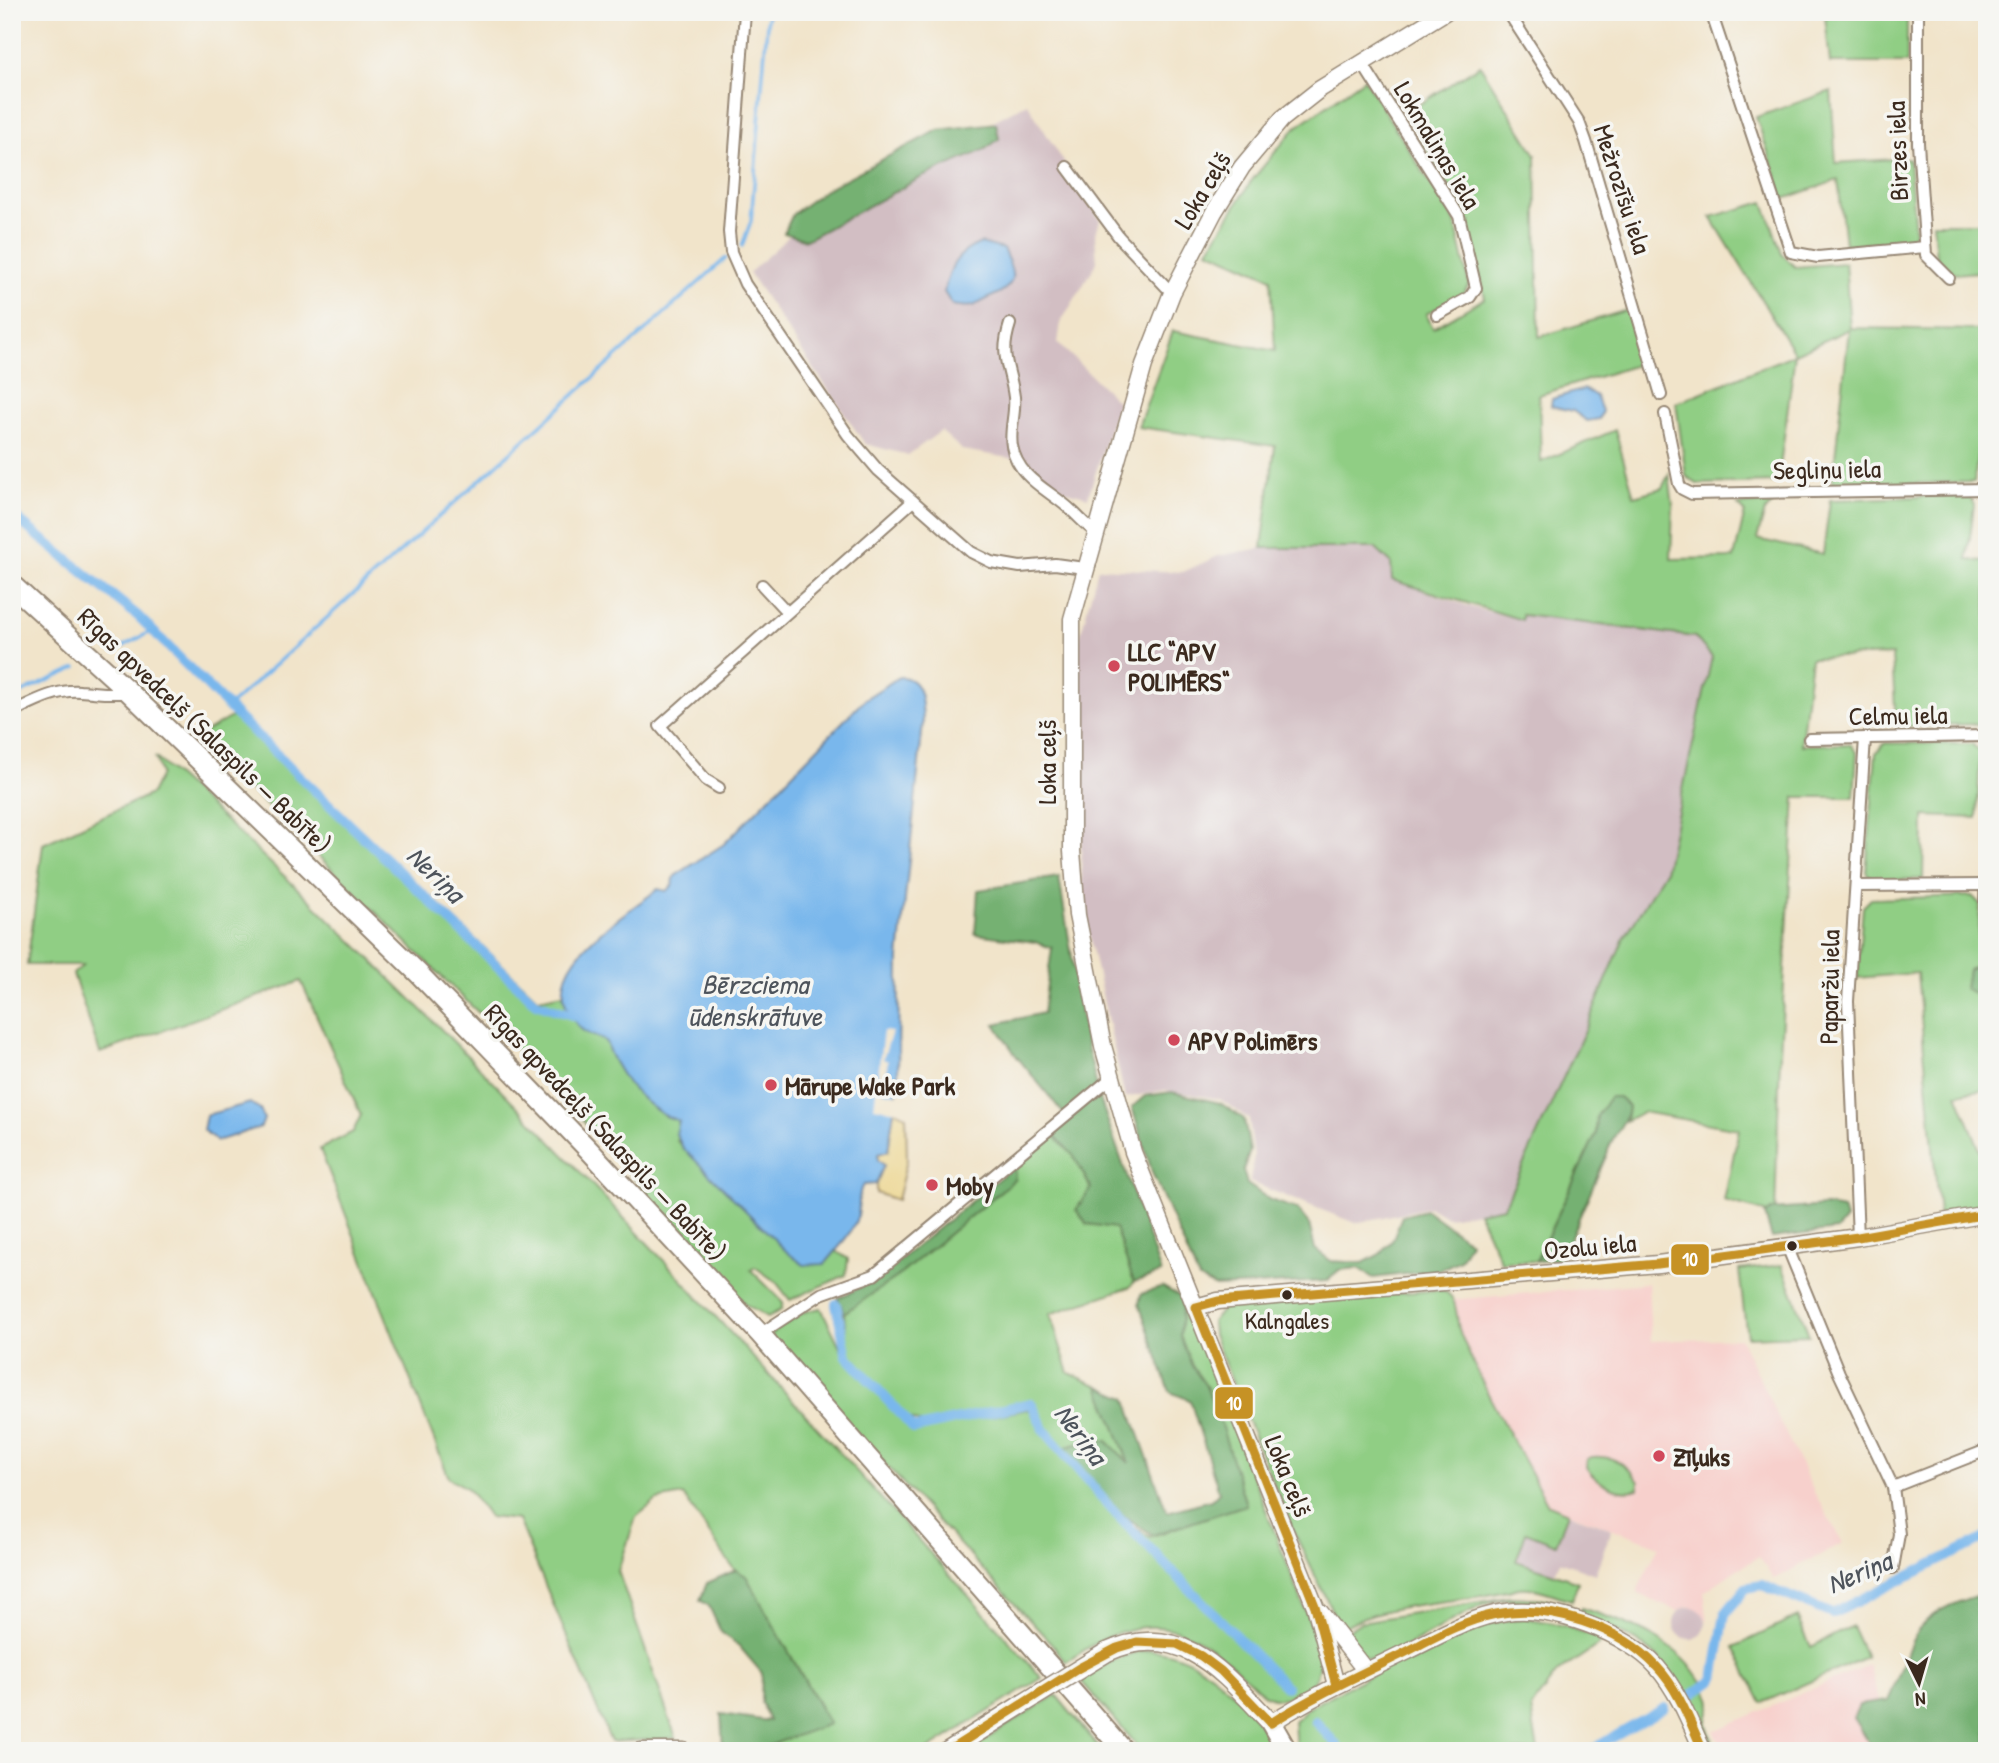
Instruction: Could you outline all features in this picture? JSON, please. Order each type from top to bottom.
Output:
[{"type":"highway","name":"Rīgas apvedceļš (Salaspils — Babīte)","points":[[12,585],[129,692],[418,973],[589,1150],[760,1334],[1124,1751]]},
{"type":"highway","points":[[1271,1723],[1287,1751]]},
{"type":"highway","points":[[1101,1724],[1110,1751]]},
{"type":"main road","name":"Loka ceļš","points":[[1336,1685],[1315,1606],[1146,1188],[1111,1078],[1079,927],[1072,851],[1072,619],[1084,568],[1144,365],[1172,293],[1214,212],[1256,150],[1282,119],[1302,102],[1445,12]]},
{"type":"main road","name":"Ozolu iela","points":[[1196,1307],[1218,1301],[1658,1264],[1858,1237],[1987,1214]]},
{"type":"main road","name":"Loka ceļš","points":[[1315,1606],[1366,1671]]},
{"type":"main road","points":[[948,1751],[1107,1652],[1137,1642],[1177,1644],[1201,1656],[1221,1671],[1271,1723],[1336,1685],[1488,1616],[1509,1611],[1552,1616],[1623,1638],[1647,1656],[1679,1698],[1703,1751]]},
{"type":"main road","points":[[641,1751],[684,1751]]},
{"type":"street","points":[[745,12],[729,232],[736,269],[848,436],[878,470],[971,552],[991,562],[1020,567],[1055,564],[1084,568]]},
{"type":"street","name":"Mežrozīšu iela","points":[[1508,12],[1579,122],[1661,395]]},
{"type":"street","points":[[1711,12],[1791,252],[1818,257],[1925,247],[1926,255],[1949,278]]},
{"type":"street","name":"Birzes iela","points":[[1918,12],[1918,143],[1925,247]]},
{"type":"street","name":"Lokmaliņas iela","points":[[1362,63],[1459,216],[1476,288],[1470,297],[1437,315]]},
{"type":"street","points":[[1067,167],[1119,237],[1172,293]]},
{"type":"street","points":[[1010,324],[1003,345],[1014,399],[1011,443],[1017,464],[1029,478],[1096,532]]},
{"type":"street","name":"Segliņu iela","points":[[1665,414],[1677,477],[1682,489],[1692,494],[1987,489]]},
{"type":"street","points":[[719,788],[706,780],[657,723],[913,501]]},
{"type":"street","points":[[761,584],[787,612]]},
{"type":"street","points":[[12,712],[60,692],[80,691],[107,696],[129,692]]},
{"type":"street","name":"Celmu iela","points":[[1809,739],[1987,736]]},
{"type":"street","name":"Paparžu iela","points":[[1858,1237],[1848,1001],[1865,738]]},
{"type":"street","points":[[1984,952],[1987,812]]},
{"type":"street","points":[[1856,886],[1985,885]]},
{"type":"street","points":[[760,1334],[821,1294],[874,1275],[1111,1078]]},
{"type":"street","points":[[1787,1246],[1839,1373],[1893,1487],[1899,1534],[1893,1568]]},
{"type":"street","points":[[1893,1487],[1987,1450]]},
{"type":"shaded area","points":[[1027,103],[1100,220],[1095,236],[1097,262],[1061,322],[1058,343],[1118,402],[1088,497],[1054,487],[1021,460],[962,450],[941,431],[908,455],[865,444],[749,273],[801,225]]},
{"type":"shaded area","points":[[1262,548],[1375,548],[1391,563],[1392,580],[1471,607],[1521,620],[1522,615],[1695,637],[1713,657],[1665,871],[1623,940],[1504,1208],[1447,1217],[1430,1207],[1355,1223],[1250,1182],[1254,1156],[1249,1119],[1220,1099],[1165,1090],[1125,1098],[1082,903],[1078,644],[1098,568],[1183,572],[1218,556]]},
{"type":"shaded area","name":"Zīļuks","points":[[1648,1283],[1651,1341],[1740,1338],[1815,1494],[1843,1543],[1774,1579],[1759,1557],[1736,1570],[1704,1592],[1708,1623],[1706,1618],[1689,1606],[1677,1611],[1636,1593],[1659,1546],[1548,1505],[1439,1301]]},
{"type":"shaded area","points":[[1568,1513],[1612,1529],[1595,1574],[1560,1561],[1554,1573],[1516,1561],[1526,1532],[1556,1543]]},
{"type":"shaded area","points":[[1690,1607],[1702,1611],[1706,1623],[1702,1635],[1690,1639],[1678,1635],[1674,1623],[1678,1611]]},
{"type":"shaded area","points":[[1869,1665],[1893,1751],[1724,1751],[1714,1731]]},
{"type":"green space","points":[[1825,16],[1907,16],[1907,63],[1830,63]]},
{"type":"green space","points":[[1480,65],[1536,155],[1539,337],[1627,310],[1643,363],[1539,395],[1541,462],[1615,430],[1634,496],[1662,488],[1669,474],[1673,506],[1671,559],[1734,558],[1745,512],[1738,505],[1775,502],[1765,511],[1757,539],[1823,554],[1830,500],[1969,495],[1974,505],[1967,560],[1987,561],[1987,724],[1896,726],[1892,655],[1811,658],[1801,745],[1850,744],[1857,753],[1854,797],[1795,797],[1780,1053],[1775,1215],[1724,1201],[1739,1129],[1642,1112],[1626,1121],[1628,1107],[1619,1097],[1611,1097],[1597,1116],[1596,1134],[1536,1261],[1501,1262],[1478,1212],[1504,1207],[1587,1026],[1623,940],[1665,871],[1712,657],[1695,637],[1522,615],[1522,620],[1392,580],[1391,563],[1375,548],[1262,548],[1275,446],[1138,427],[1173,331],[1275,351],[1271,278],[1208,250],[1252,180],[1295,128],[1364,79],[1455,222],[1469,284],[1463,295],[1426,314],[1433,328],[1485,298],[1466,217],[1406,113]]},
{"type":"green space","points":[[1831,91],[1836,163],[1909,158],[1915,233],[1909,240],[1845,245],[1838,180],[1784,199],[1756,117]]},
{"type":"green space","points":[[996,123],[999,139],[984,150],[922,177],[806,240],[784,233],[793,214],[828,188],[938,130]]},
{"type":"green space","points":[[1764,202],[1782,254],[1795,267],[1845,263],[1850,328],[1987,330],[1987,389],[1974,482],[1832,485],[1849,329],[1795,354],[1711,217]]},
{"type":"green space","points":[[1933,223],[1987,223],[1987,271],[1955,274],[1936,257]]},
{"type":"green space","points":[[1795,354],[1778,482],[1697,484],[1686,476],[1676,403]]},
{"type":"green space","points":[[238,713],[538,999],[563,994],[571,1013],[579,1023],[606,1042],[615,1063],[636,1093],[654,1109],[679,1121],[677,1141],[694,1158],[825,1264],[836,1251],[848,1259],[846,1275],[790,1300],[776,1282],[755,1267],[751,1270],[783,1302],[781,1310],[768,1317],[745,1304],[544,1077],[197,737]]},
{"type":"green space","points":[[1885,743],[1972,744],[1980,752],[1977,818],[1924,816],[1923,879],[1873,880],[1866,872],[1876,753]]},
{"type":"green space","points":[[155,757],[273,865],[501,1089],[720,1322],[1042,1678],[925,1751],[754,1751],[829,1723],[746,1577],[733,1568],[683,1495],[657,1500],[636,1517],[618,1571],[676,1738],[611,1742],[518,1520],[489,1517],[467,1488],[449,1478],[320,1149],[353,1132],[361,1115],[301,981],[100,1053],[73,974],[83,965],[27,965],[43,844],[151,794],[161,774]]},
{"type":"green space","points":[[1059,877],[1085,1038],[1100,1099],[1161,1273],[1134,1282],[1115,1228],[1087,1224],[1076,1210],[1091,1188],[1074,1156],[1051,1132],[1068,1119],[1017,1057],[995,1024],[1043,1013],[1052,948],[1035,942],[975,934],[978,890]]},
{"type":"green space","points":[[1972,896],[1980,904],[1978,965],[1968,970],[1965,988],[1987,1002],[1987,1089],[1957,1094],[1987,1167],[1987,1207],[1939,1214],[1917,973],[1857,978],[1863,907],[1871,899]]},
{"type":"green space","points":[[1987,964],[1987,1002],[1965,988],[1968,970]]},
{"type":"green space","points":[[1172,1092],[1220,1103],[1244,1119],[1250,1151],[1243,1170],[1247,1184],[1270,1200],[1297,1209],[1309,1224],[1315,1249],[1331,1261],[1363,1263],[1380,1254],[1392,1241],[1402,1216],[1426,1210],[1470,1242],[1460,1260],[1439,1270],[1373,1278],[1358,1268],[1339,1270],[1327,1281],[1215,1287],[1199,1279],[1153,1175],[1132,1107],[1145,1096]]},
{"type":"green space","points":[[1610,1097],[1619,1097],[1628,1107],[1627,1114],[1612,1141],[1561,1259],[1536,1261],[1596,1134],[1597,1116]]},
{"type":"green space","points":[[1051,1132],[1074,1156],[1091,1189],[1087,1224],[1115,1227],[1134,1282],[1130,1287],[1050,1314],[1069,1373],[1099,1386],[1130,1465],[1107,1441],[1092,1440],[1063,1448],[1047,1432],[1029,1402],[923,1424],[908,1418],[848,1352],[844,1313],[897,1277],[1015,1179],[1014,1166]]},
{"type":"green space","points":[[1014,1166],[1015,1179],[897,1277],[844,1313],[838,1298],[874,1281]]},
{"type":"green space","points":[[1826,1206],[1843,1209],[1846,1219],[1837,1230],[1772,1238],[1765,1215],[1771,1210]]},
{"type":"green space","points":[[1782,1265],[1809,1335],[1747,1337],[1739,1270]]},
{"type":"green space","points":[[1163,1287],[1183,1298],[1180,1336],[1219,1418],[1246,1505],[1153,1535],[1115,1510],[1063,1448],[1092,1440],[1107,1441],[1129,1463],[1099,1386],[1126,1398],[1167,1512],[1211,1500],[1219,1492],[1190,1400],[1170,1392],[1139,1304],[1141,1294]]},
{"type":"green space","points":[[1440,1290],[1447,1293],[1454,1302],[1459,1329],[1470,1357],[1548,1505],[1568,1513],[1556,1544],[1526,1532],[1516,1561],[1578,1582],[1572,1600],[1536,1589],[1521,1588],[1378,1613],[1341,1629],[1290,1524],[1213,1335],[1212,1322],[1224,1307]]},
{"type":"green space","points":[[1183,1298],[1311,1625],[1321,1657],[1316,1678],[1305,1689],[1285,1698],[1263,1694],[1215,1651],[1180,1632],[1161,1627],[1140,1627],[1118,1633],[1066,1662],[771,1341],[772,1333],[804,1312],[821,1308],[845,1357],[913,1431],[1029,1409],[1044,1433],[1083,1475],[1111,1511],[1150,1537],[1246,1504],[1206,1386],[1192,1366],[1180,1336]]},
{"type":"green space","points":[[1587,1459],[1613,1459],[1625,1466],[1639,1482],[1638,1489],[1616,1489],[1602,1483],[1586,1467]]},
{"type":"green space","points":[[736,1570],[746,1576],[829,1724],[754,1751],[723,1751],[721,1714],[769,1721],[761,1702],[762,1673],[739,1646],[721,1632],[709,1606],[700,1600],[707,1583]]},
{"type":"green space","points":[[1987,1593],[1987,1751],[1874,1751],[1853,1718],[1859,1705],[1888,1701],[1911,1643],[1928,1619],[1942,1609]]},
{"type":"green space","points":[[1509,1597],[1548,1599],[1571,1605],[1556,1609],[1510,1600],[1487,1604],[1411,1644],[1377,1658],[1362,1655],[1344,1633],[1361,1622]]},
{"type":"green space","points":[[1581,1608],[1639,1629],[1673,1650],[1688,1663],[1710,1698],[1707,1724],[1713,1739],[1705,1740],[1682,1691],[1659,1659],[1628,1637],[1579,1614]]},
{"type":"green space","points":[[1797,1617],[1811,1647],[1852,1626],[1866,1657],[1762,1703],[1734,1647]]},
{"type":"green space","points":[[1525,1618],[1554,1623],[1601,1638],[1598,1645],[1557,1673],[1531,1708],[1538,1751],[1296,1751],[1294,1721],[1309,1707],[1441,1641],[1468,1630]]},
{"type":"green space","points":[[1150,1650],[1189,1661],[1224,1685],[1254,1716],[1276,1751],[1142,1751],[1080,1680],[1121,1657]]},
{"type":"green space","points":[[1056,1695],[1102,1751],[967,1751]]},
{"type":"sand","points":[[894,1110],[906,1116],[907,1160],[897,1200],[876,1193],[876,1184],[884,1165],[878,1160],[878,1154],[888,1151]]},
{"type":"water","points":[[981,243],[1003,249],[1012,271],[1011,282],[1002,292],[974,305],[952,305],[944,292],[952,268],[960,256]]},
{"type":"water","points":[[1584,389],[1596,396],[1602,411],[1599,419],[1587,421],[1573,411],[1551,406],[1552,399]]},
{"type":"water","name":"Bērzciema ūdenskrātuve","points":[[899,677],[907,678],[917,687],[922,701],[923,723],[899,958],[898,1083],[888,1151],[878,1154],[878,1160],[884,1165],[876,1184],[863,1185],[861,1188],[858,1216],[843,1242],[825,1264],[804,1265],[788,1253],[683,1148],[676,1134],[679,1121],[654,1109],[636,1093],[615,1063],[606,1042],[579,1027],[566,1006],[564,985],[571,966],[584,948],[602,931],[658,889],[666,891],[672,886],[675,876],[724,844],[865,699]]},
{"type":"water","points":[[250,1103],[260,1109],[264,1119],[261,1127],[217,1141],[203,1130],[206,1115]]},
{"type":"pier","points":[[883,1031],[892,1032],[883,1059],[888,1061],[882,1091],[900,1095],[897,1111],[874,1107]]},
{"type":"waterway","points":[[742,246],[751,221],[768,12]]},
{"type":"waterway","points":[[228,707],[726,258]]},
{"type":"waterway","name":"Neriņa","points":[[12,515],[138,616],[239,718],[536,1003],[581,1018]]},
{"type":"waterway","points":[[118,649],[152,631]]},
{"type":"waterway","points":[[12,697],[76,668]]},
{"type":"waterway","name":"Neriņa","points":[[836,1304],[847,1356],[914,1429],[1031,1403],[1045,1431],[1114,1512],[1286,1687]]},
{"type":"waterway","name":"Neriņa","points":[[1692,1695],[1714,1679],[1725,1614],[1746,1588],[1762,1585],[1832,1614],[1987,1537]]},
{"type":"waterway","name":"Neriņa","points":[[1589,1751],[1665,1708]]},
{"type":"waterway","name":"Neriņa","points":[[1315,1721],[1342,1751]]},
{"type":"transit line","name":"10","points":[[1336,1685],[1315,1606],[1196,1307],[1218,1301],[1658,1264],[1858,1237],[1987,1214]]},
{"type":"transit line","name":"10","points":[[1271,1723],[1458,1626],[1496,1614],[1538,1612],[1582,1621],[1624,1640],[1642,1653],[1672,1686],[1703,1751]]},
{"type":"transit line","name":"10","points":[[948,1751],[1079,1668],[1117,1648],[1137,1642],[1177,1644],[1201,1656],[1221,1671],[1271,1723]]},
{"type":"place","name":"LLC “APV POLIMĒRS“","points":[[1114,666]]},
{"type":"place","name":"APV Polimērs","points":[[1174,1040]]},
{"type":"place","name":"Mārupe Wake Park","points":[[771,1085]]},
{"type":"place","name":"Moby","points":[[932,1185]]},
{"type":"place","name":"Kalngales","points":[[1287,1295]]},
{"type":"place","name":"Zīļuks","points":[[1659,1456]]}]
